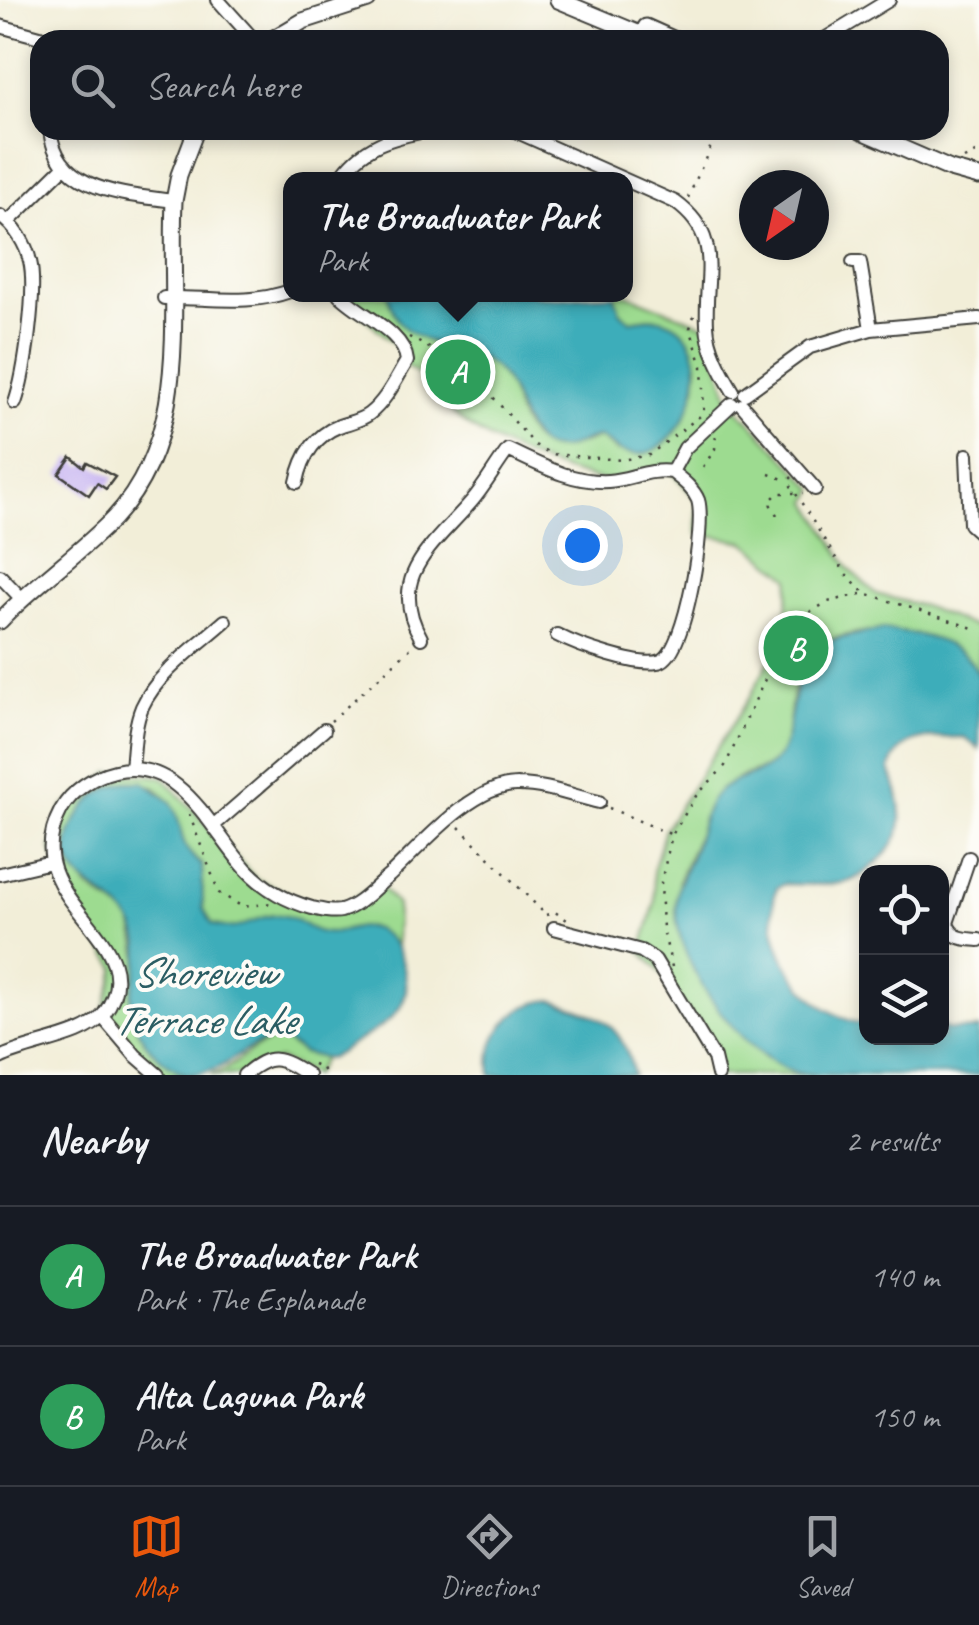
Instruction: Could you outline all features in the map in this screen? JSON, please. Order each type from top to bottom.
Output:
[{"type":"street","points":[[218,0],[246,30]]},
{"type":"street","points":[[272,30],[306,10],[336,0]]},
{"type":"street","points":[[288,30],[303,21],[368,0]]},
{"type":"street","points":[[558,0],[630,30]]},
{"type":"street","points":[[582,0],[652,30]]},
{"type":"street","points":[[840,30],[889,0]]},
{"type":"street","points":[[0,26],[30,34]]},
{"type":"street","points":[[53,140],[57,155],[76,179],[94,188],[170,200]]},
{"type":"street","points":[[0,622],[104,514],[145,450],[159,402],[168,298],[170,200],[181,140]]},
{"type":"street","points":[[170,200],[192,140]]},
{"type":"street","points":[[346,172],[367,148],[385,140]]},
{"type":"street","points":[[535,140],[604,172]]},
{"type":"street","points":[[884,140],[950,168],[979,172]]},
{"type":"street","points":[[905,140],[979,172]]},
{"type":"street","points":[[14,403],[22,381],[32,265],[27,250],[4,218],[64,166]]},
{"type":"street","points":[[633,185],[685,209],[703,233],[710,258],[706,326],[711,348],[738,398],[816,488]]},
{"type":"street","points":[[853,262],[860,262],[871,328]]},
{"type":"street","points":[[168,298],[236,300],[283,293]]},
{"type":"street","points":[[297,482],[315,442],[370,413],[381,403],[407,361],[404,349],[392,336],[349,302]]},
{"type":"street","points":[[672,472],[685,448],[738,398],[810,347],[871,328],[979,319]]},
{"type":"street","points":[[421,638],[407,606],[412,576],[437,538],[480,492],[508,450],[583,480],[606,482],[649,471],[672,472],[692,490],[700,513],[689,604],[673,651],[666,659],[647,663],[582,647],[557,635]]},
{"type":"street","points":[[967,456],[970,524],[979,532]]},
{"type":"street","points":[[0,576],[20,597]]},
{"type":"street","points":[[0,610],[20,597]]},
{"type":"street","points":[[132,770],[137,724],[156,684],[225,621]]},
{"type":"street","points":[[213,826],[324,730]]},
{"type":"street","points":[[0,1058],[85,1029],[102,1016],[117,980],[112,957],[64,893],[50,862],[55,825],[71,796],[105,774],[148,772],[175,784],[244,868],[267,888],[299,904],[330,912],[355,906],[476,798],[507,785],[542,788],[599,802]]},
{"type":"street","points":[[969,858],[946,923],[958,938],[979,940]]},
{"type":"street","points":[[0,874],[50,862]]},
{"type":"street","points":[[554,928],[640,951],[654,960],[714,1058],[718,1075]]},
{"type":"street","points":[[102,1016],[134,1055],[158,1075]]},
{"type":"street","points":[[244,1075],[265,1059],[279,1059],[308,1075]]},
{"type":"path","points":[[685,209],[714,140]]},
{"type":"path","points":[[956,158],[968,158],[979,152]]},
{"type":"path","points":[[404,333],[478,380],[535,445],[563,456],[622,460],[649,455],[704,413],[702,366],[690,328],[698,309],[708,303]]},
{"type":"path","points":[[703,467],[717,442],[711,424]]},
{"type":"path","points":[[788,481],[799,470]]},
{"type":"path","points":[[769,474],[788,481],[845,573],[866,593],[979,630]]},
{"type":"path","points":[[777,515],[769,502],[778,493],[796,496],[816,488]]},
{"type":"path","points":[[667,978],[671,976],[673,962],[663,930],[662,882],[672,835],[696,796],[725,766],[793,629],[806,614],[828,602],[866,593]]},
{"type":"path","points":[[324,730],[421,638]]},
{"type":"path","points":[[599,802],[672,835]]},
{"type":"path","points":[[186,805],[219,893],[242,907],[280,904]]},
{"type":"path","points":[[451,819],[546,915],[554,928]]},
{"type":"green space","points":[[633,297],[707,326],[730,401],[815,489],[809,502],[849,569],[876,594],[979,625],[979,676],[952,648],[918,635],[861,632],[824,644],[794,685],[787,738],[778,757],[768,766],[738,778],[723,793],[707,816],[678,881],[740,1034],[766,1057],[794,1072],[812,1075],[718,1075],[667,979],[641,951],[655,902],[653,872],[665,829],[750,697],[785,631],[790,578],[745,542],[697,533],[698,501],[672,472],[602,480],[545,464],[484,436],[454,414],[427,382],[404,365],[407,355],[347,302],[391,302],[433,345],[466,350],[495,367],[505,377],[521,421],[532,438],[583,443],[599,437],[617,451],[675,433],[696,388],[698,365],[650,318],[630,321],[617,302],[633,302]]},
{"type":"green space","points":[[111,772],[163,777],[256,879],[330,912],[379,884],[397,905],[396,945],[372,931],[326,934],[280,915],[242,927],[212,924],[203,908],[201,864],[185,846],[164,795],[154,787],[98,793],[79,815],[86,886],[127,914],[133,925],[140,964],[131,995],[156,1055],[190,1075],[158,1075],[102,1016],[116,968],[73,905],[51,849],[63,807]]},
{"type":"green space","points":[[277,1039],[324,1058],[314,1075],[279,1059],[244,1075],[210,1075],[258,1046]]},
{"type":"water","points":[[390,302],[617,302],[630,321],[660,319],[681,330],[693,348],[697,370],[694,394],[685,418],[671,437],[653,450],[627,453],[599,437],[567,448],[543,447],[526,427],[499,372],[475,356],[416,336],[394,314]]},
{"type":"water","points":[[883,629],[939,641],[964,654],[979,677],[979,749],[964,737],[940,737],[909,743],[901,749],[890,769],[901,809],[894,844],[874,865],[859,865],[859,877],[850,881],[785,884],[777,888],[773,909],[775,932],[782,954],[808,993],[825,1008],[859,1022],[859,1045],[949,1045],[949,1030],[979,1029],[979,1075],[812,1074],[797,1073],[776,1064],[755,1049],[716,1006],[687,956],[679,932],[678,890],[707,807],[721,789],[763,769],[778,757],[807,657],[840,638]]},
{"type":"water","name":"Shoreview Terrace Lake","points":[[126,782],[144,782],[171,802],[187,849],[202,866],[203,908],[212,924],[232,928],[278,915],[327,933],[359,927],[378,930],[395,946],[406,977],[403,1003],[397,1012],[379,1028],[328,1059],[303,1053],[282,1038],[262,1042],[219,1068],[199,1073],[186,1074],[155,1054],[140,1034],[132,1010],[139,957],[136,931],[115,904],[86,883],[68,857],[68,839],[82,810],[98,794]]},
{"type":"water","points":[[552,1000],[596,1017],[616,1032],[634,1075],[491,1075],[493,1047],[505,1024],[525,1008]]},
{"type":"building","points":[[71,457],[84,467],[87,462],[115,477],[106,489],[97,483],[89,495],[59,474]]},
{"type":"place","name":"The Broadwater Park","points":[[458,372]]},
{"type":"place","name":"Alta Laguna Park","points":[[796,648]]}]
